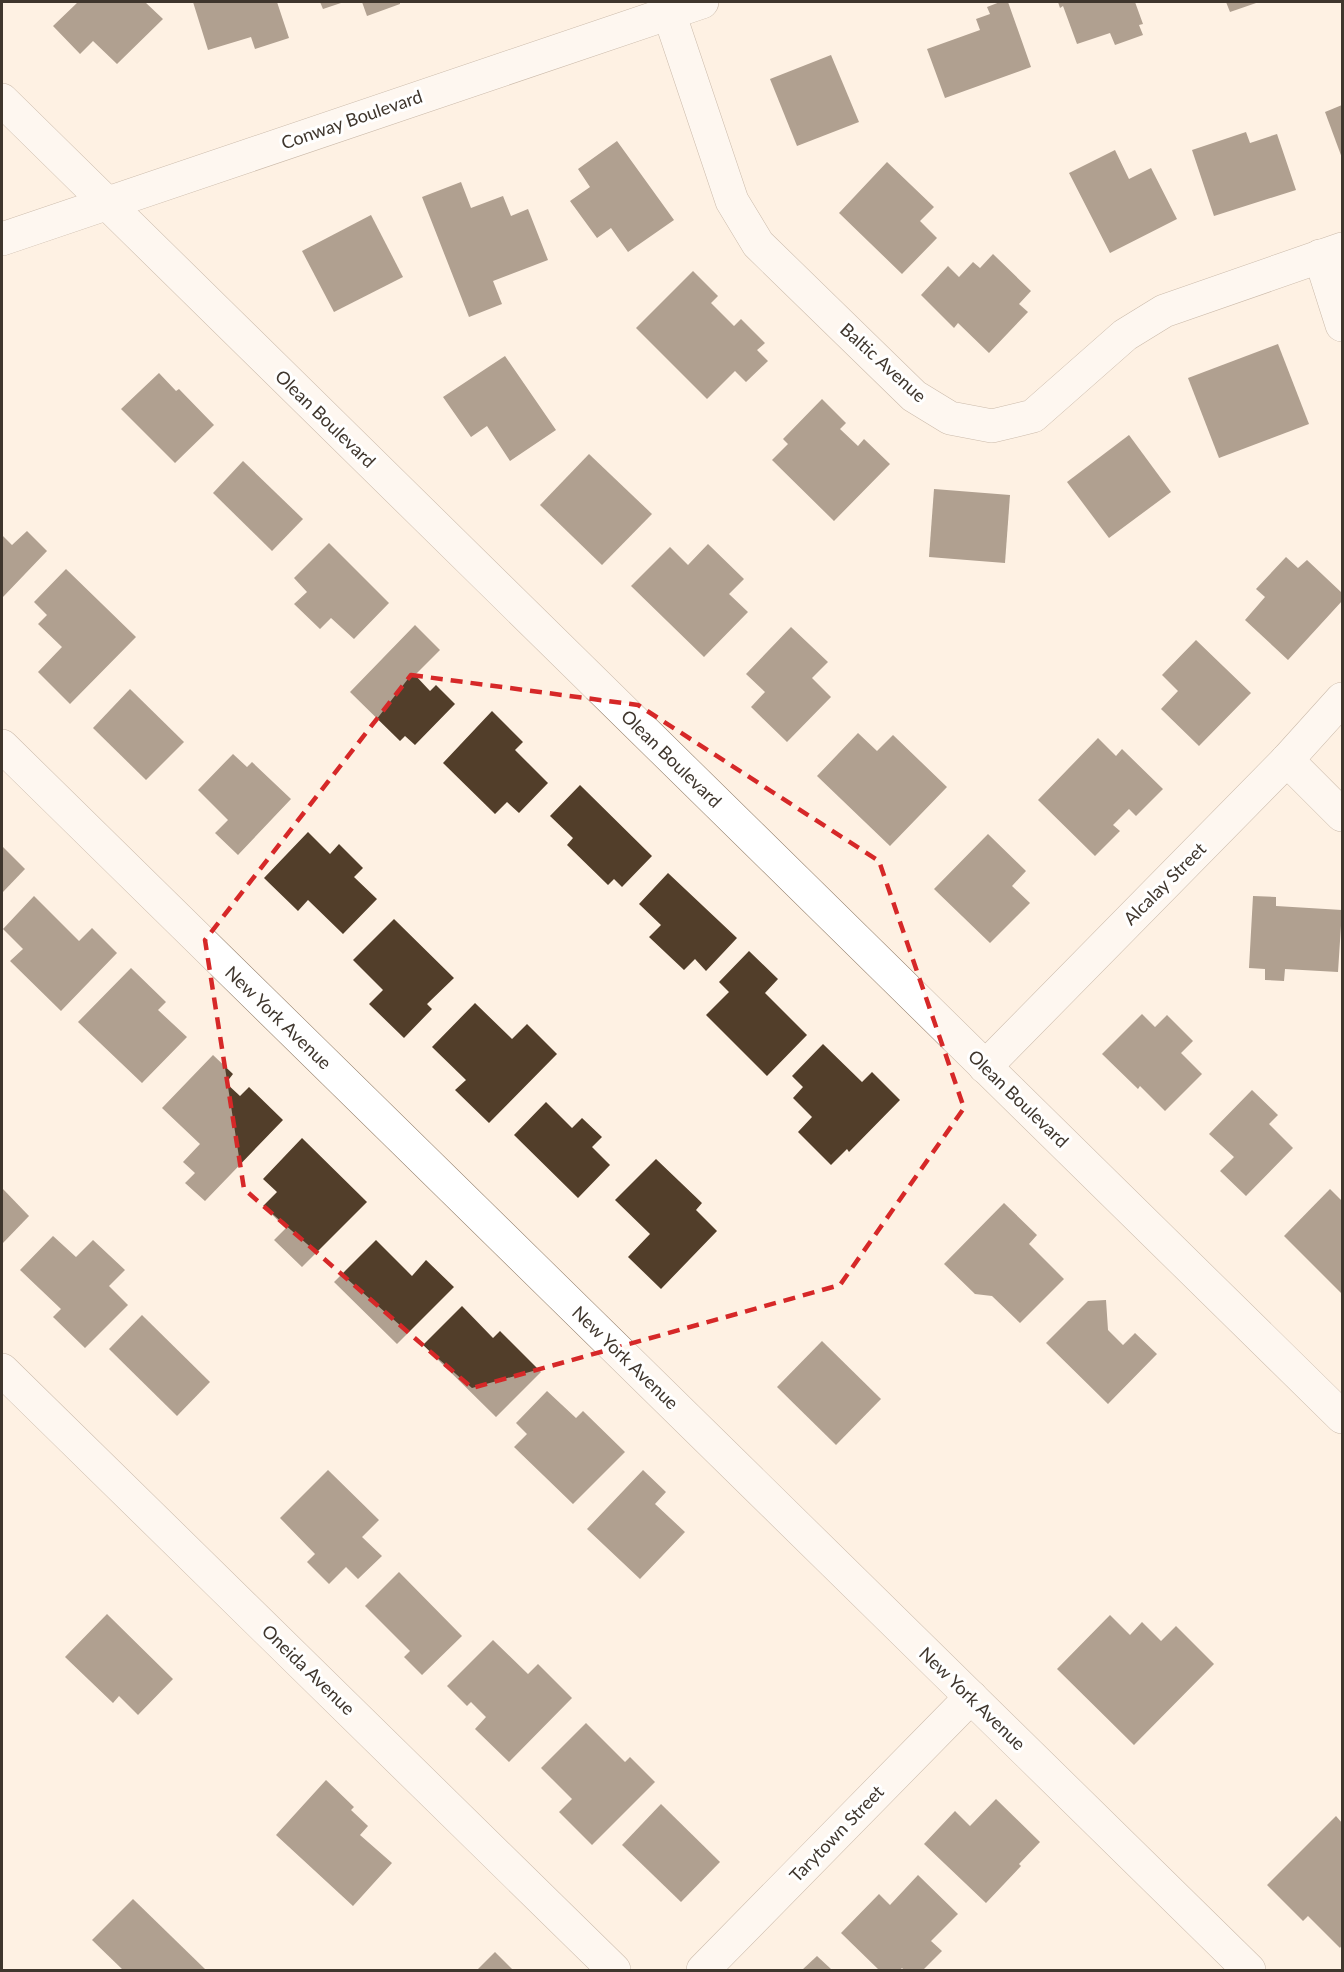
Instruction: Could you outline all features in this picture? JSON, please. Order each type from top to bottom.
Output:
[{"type":"street","name":"Conway Boulevard","points":[[2,239],[702,2]]},
{"type":"street","name":"Baltic Avenue","points":[[669,13],[732,201],[758,244],[914,396],[950,418],[992,426],[1033,416],[1125,335],[1164,311],[1331,252]]},
{"type":"street","name":"Olean Boulevard","points":[[2,100],[105,204],[1342,1417]]},
{"type":"street","points":[[1331,252],[1342,325]]},
{"type":"street","name":"Alcalay Street","points":[[985,1067],[1287,760],[1342,699]]},
{"type":"street","name":"New York Avenue","points":[[2,746],[1249,1971]]},
{"type":"street","points":[[1287,760],[1342,815]]},
{"type":"street","name":"Oneida Avenue","points":[[2,1370],[614,1971]]},
{"type":"street","name":"Tarytown Street","points":[[703,1971],[971,1697]]},
{"type":"highlighted area","points":[[411,675],[638,705],[879,861],[964,1108],[840,1285],[472,1388],[244,1189],[205,940]]},
{"type":"building","points":[[78,2],[145,2],[163,19],[117,64],[93,41],[80,54],[53,26]]},
{"type":"building","points":[[193,2],[277,2],[289,38],[255,49],[251,37],[208,50]]},
{"type":"building","points":[[320,2],[344,2],[323,9]]},
{"type":"building","points":[[362,2],[400,2],[400,4],[367,16]]},
{"type":"building","points":[[1000,2],[1008,2],[1031,67],[945,98],[927,49],[980,30],[976,19],[990,14],[987,7]]},
{"type":"building","points":[[1058,2],[1135,2],[1143,24],[1139,25],[1143,35],[1115,45],[1110,33],[1077,44],[1063,6],[1060,8]]},
{"type":"building","points":[[1226,2],[1259,2],[1230,12]]},
{"type":"building","points":[[831,55],[859,122],[797,146],[770,79]]},
{"type":"building","points":[[1342,105],[1342,158],[1325,112]]},
{"type":"building","points":[[1246,132],[1250,143],[1277,134],[1296,190],[1214,216],[1192,150]]},
{"type":"building","points":[[617,141],[674,220],[628,252],[611,228],[597,238],[570,201],[590,187],[578,169]]},
{"type":"building","points":[[1115,150],[1129,179],[1151,168],[1177,219],[1110,253],[1069,173]]},
{"type":"building","points":[[887,162],[934,207],[920,221],[937,238],[902,274],[839,213]]},
{"type":"building","points":[[461,182],[471,208],[503,196],[511,216],[528,209],[548,260],[493,281],[502,304],[469,317],[422,197]]},
{"type":"building","points":[[371,215],[403,277],[334,312],[302,251]]},
{"type":"building","points":[[993,254],[1031,291],[1019,304],[1028,312],[989,353],[958,323],[954,328],[921,295],[948,266],[959,277],[973,262],[980,268]]},
{"type":"building","points":[[693,271],[718,296],[711,303],[734,326],[741,319],[765,343],[757,350],[768,361],[746,382],[735,371],[707,399],[636,328]]},
{"type":"building","points":[[1278,344],[1309,424],[1219,458],[1188,378]]},
{"type":"building","points":[[505,356],[556,430],[510,461],[487,426],[471,437],[443,397]]},
{"type":"building","points":[[159,373],[176,391],[179,389],[214,425],[175,463],[121,409]]},
{"type":"building","points":[[822,399],[846,423],[840,429],[858,446],[864,439],[890,464],[834,521],[772,460],[788,444],[783,439]]},
{"type":"building","points":[[1129,435],[1171,492],[1109,538],[1067,482]]},
{"type":"building","points":[[589,454],[652,514],[602,565],[540,505]]},
{"type":"building","points":[[243,461],[303,519],[272,551],[213,493]]},
{"type":"building","points":[[934,489],[1010,495],[1005,563],[929,557]]},
{"type":"building","points":[[27,531],[47,551],[2,598],[2,535],[12,545]]},
{"type":"building","points":[[329,543],[389,603],[354,639],[331,618],[320,629],[294,604],[307,592],[294,578]]},
{"type":"building","points":[[708,544],[744,579],[729,594],[748,612],[704,657],[631,586],[670,547],[688,565]]},
{"type":"building","points":[[1286,557],[1298,568],[1307,560],[1342,593],[1342,601],[1288,660],[1245,620],[1265,597],[1256,589]]},
{"type":"building","points":[[66,569],[136,637],[70,704],[38,672],[62,647],[38,624],[47,615],[34,602]]},
{"type":"building","points":[[415,625],[440,650],[415,675],[430,691],[436,685],[455,704],[415,745],[405,736],[400,741],[350,692]]},
{"type":"building","points":[[791,627],[828,662],[812,678],[831,697],[787,742],[751,707],[765,692],[746,674]]},
{"type":"building","points":[[1196,640],[1251,693],[1199,746],[1161,709],[1178,691],[1162,675]]},
{"type":"building","points":[[130,689],[184,742],[146,780],[93,728]]},
{"type":"building","points":[[492,711],[523,742],[515,750],[548,783],[519,813],[507,802],[495,814],[443,763]]},
{"type":"building","points":[[858,733],[877,751],[893,735],[947,787],[890,846],[817,776]]},
{"type":"building","points":[[1098,738],[1116,756],[1122,749],[1163,789],[1136,816],[1129,809],[1113,825],[1120,831],[1095,856],[1038,800]]},
{"type":"building","points":[[233,754],[247,767],[252,762],[291,799],[238,855],[215,833],[228,820],[198,790]]},
{"type":"building","points":[[580,785],[652,856],[622,887],[614,879],[608,885],[567,845],[573,838],[550,816]]},
{"type":"building","points":[[308,832],[330,854],[339,844],[363,868],[354,877],[377,899],[343,934],[308,900],[298,911],[264,878]]},
{"type":"building","points":[[988,834],[1026,871],[1012,886],[1030,903],[990,943],[934,889]]},
{"type":"building","points":[[2,846],[25,869],[2,893]]},
{"type":"building","points":[[668,873],[737,938],[706,971],[695,959],[684,970],[649,937],[661,925],[639,904]]},
{"type":"building","points":[[34,896],[79,941],[92,928],[117,953],[61,1011],[10,961],[23,949],[3,929]]},
{"type":"building","points":[[1253,896],[1276,897],[1276,906],[1342,910],[1338,972],[1285,969],[1284,981],[1265,980],[1265,969],[1249,968]]},
{"type":"building","points":[[394,919],[454,978],[427,1004],[432,1009],[404,1038],[369,1004],[383,990],[353,960]]},
{"type":"building","points":[[749,951],[778,979],[765,993],[807,1035],[767,1076],[706,1015],[729,992],[719,982]]},
{"type":"building","points":[[131,968],[166,1002],[158,1010],[187,1037],[142,1083],[78,1022]]},
{"type":"building","points":[[475,1003],[512,1039],[527,1024],[557,1054],[489,1123],[455,1090],[466,1080],[432,1047]]},
{"type":"building","points":[[1142,1014],[1155,1027],[1167,1015],[1193,1041],[1181,1053],[1202,1074],[1165,1111],[1140,1086],[1138,1089],[1102,1054]]},
{"type":"building","points":[[823,1044],[862,1082],[872,1072],[900,1100],[849,1152],[847,1149],[831,1165],[798,1132],[812,1117],[793,1098],[803,1087],[792,1076]]},
{"type":"building","points":[[213,1055],[233,1074],[226,1083],[240,1096],[249,1087],[283,1120],[205,1201],[185,1183],[195,1173],[183,1162],[200,1144],[162,1108]]},
{"type":"building","points":[[1252,1090],[1278,1115],[1269,1124],[1293,1148],[1246,1196],[1220,1171],[1234,1157],[1209,1134]]},
{"type":"building","points":[[546,1102],[572,1128],[582,1118],[602,1137],[592,1147],[610,1165],[578,1198],[514,1135]]},
{"type":"building","points":[[302,1138],[367,1202],[302,1267],[274,1240],[286,1228],[263,1206],[277,1192],[263,1179]]},
{"type":"building","points":[[656,1159],[702,1203],[696,1210],[717,1231],[661,1289],[628,1257],[650,1234],[615,1200]]},
{"type":"building","points":[[2,1188],[29,1216],[2,1244]]},
{"type":"building","points":[[1330,1189],[1342,1201],[1342,1294],[1284,1236]]},
{"type":"building","points":[[1004,1203],[1037,1235],[1029,1244],[1064,1279],[1020,1323],[992,1296],[975,1294],[944,1264]]},
{"type":"building","points":[[53,1236],[76,1257],[93,1240],[125,1270],[109,1286],[128,1305],[85,1348],[53,1317],[61,1309],[20,1270]]},
{"type":"building","points":[[376,1240],[412,1276],[426,1260],[454,1287],[397,1344],[334,1282]]},
{"type":"building","points":[[1106,1300],[1108,1330],[1123,1345],[1135,1333],[1157,1354],[1108,1404],[1046,1343],[1088,1301]]},
{"type":"building","points":[[462,1306],[493,1338],[500,1331],[541,1372],[496,1417],[423,1345]]},
{"type":"building","points":[[142,1315],[210,1382],[177,1416],[109,1349]]},
{"type":"building","points":[[822,1341],[881,1399],[836,1445],[777,1387]]},
{"type":"building","points":[[547,1391],[576,1418],[583,1411],[625,1452],[573,1504],[514,1447],[527,1434],[516,1423]]},
{"type":"building","points":[[328,1470],[379,1520],[362,1537],[382,1556],[358,1579],[346,1567],[329,1584],[307,1562],[315,1554],[280,1518]]},
{"type":"building","points":[[643,1470],[666,1492],[655,1504],[685,1532],[640,1579],[587,1529]]},
{"type":"building","points":[[399,1572],[462,1636],[422,1675],[404,1657],[410,1651],[365,1606]]},
{"type":"building","points":[[107,1614],[173,1679],[138,1715],[119,1696],[113,1703],[65,1657]]},
{"type":"building","points":[[1110,1615],[1130,1635],[1142,1622],[1161,1641],[1176,1626],[1214,1664],[1134,1745],[1057,1669]]},
{"type":"building","points":[[493,1640],[528,1674],[538,1664],[572,1698],[509,1762],[475,1729],[486,1717],[471,1702],[467,1706],[447,1686]]},
{"type":"building","points":[[586,1723],[625,1762],[630,1757],[655,1782],[592,1845],[559,1812],[572,1799],[541,1768]]},
{"type":"building","points":[[326,1780],[354,1807],[351,1810],[368,1826],[360,1835],[392,1863],[353,1906],[276,1835]]},
{"type":"building","points":[[996,1799],[1040,1842],[986,1903],[924,1844],[955,1811],[970,1826]]},
{"type":"building","points":[[661,1804],[720,1862],[681,1902],[622,1845]]},
{"type":"building","points":[[1336,1816],[1342,1823],[1342,1945],[1340,1948],[1308,1916],[1303,1921],[1267,1885]]},
{"type":"building","points":[[918,1875],[958,1914],[931,1941],[942,1951],[923,1970],[904,1970],[902,1968],[900,1970],[879,1970],[841,1933],[879,1894],[890,1905]]},
{"type":"building","points":[[133,1899],[206,1970],[123,1970],[92,1940]]},
{"type":"building","points":[[495,1952],[513,1970],[477,1970]]},
{"type":"building","points":[[817,1956],[832,1970],[802,1970]]}]
